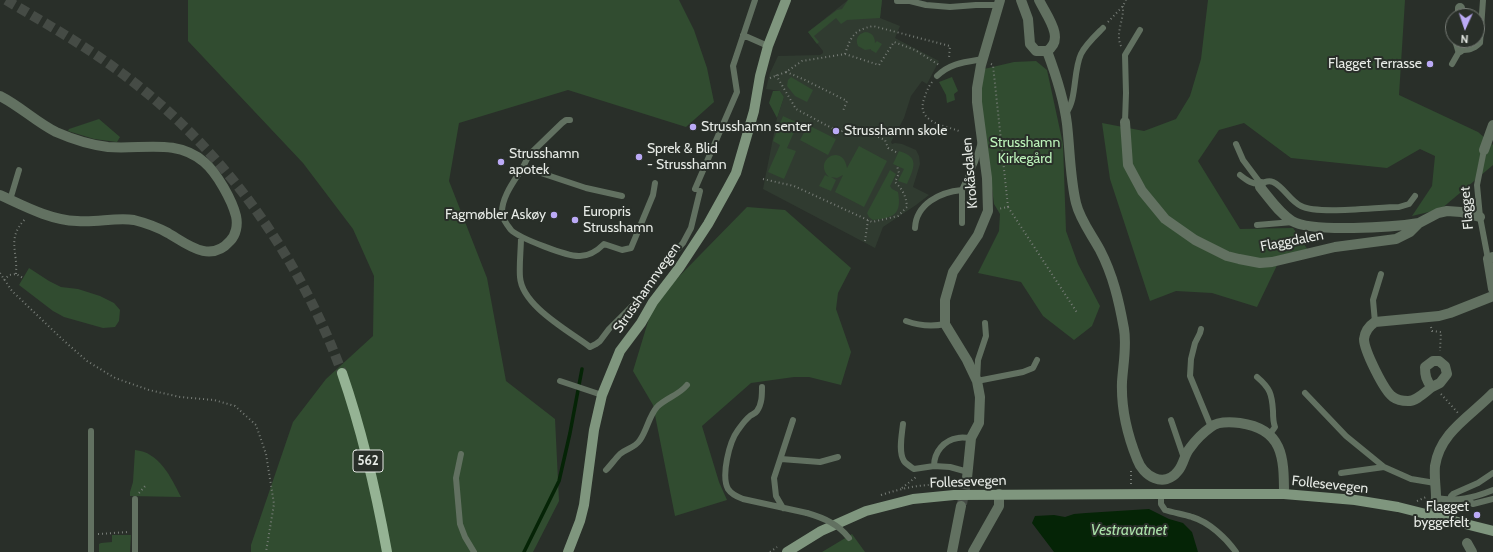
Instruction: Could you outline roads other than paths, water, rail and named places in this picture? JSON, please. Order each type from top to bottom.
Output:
[{"type":"main road","name":"Strusshamnvegen","points":[[568,552],[580,521],[584,505],[599,394],[620,351],[641,323],[653,302],[679,268],[708,224],[736,173],[754,111],[760,76],[768,46],[786,0]]},
{"type":"main road","name":"562","points":[[342,373],[364,442],[387,552]]},
{"type":"main road","name":"Follesevegen","points":[[787,552],[806,539],[835,523],[866,511],[904,501],[954,495],[1284,494],[1355,500],[1398,507],[1493,531]]},
{"type":"street","points":[[1022,0],[1028,19],[1030,44],[1036,51],[1046,51],[1051,48],[1055,38],[1054,32],[1039,0]]},
{"type":"street","points":[[983,59],[999,2]]},
{"type":"street","points":[[1046,51],[1057,78],[1066,113],[1069,158],[1076,204],[1086,226],[1100,250],[1115,285],[1124,330],[1123,409],[1131,444],[1142,469],[1153,478],[1162,479],[1172,477],[1178,472],[1190,448],[1211,427],[1222,423],[1238,423],[1256,426],[1270,434],[1278,443],[1284,494]]},
{"type":"street","name":"Krokåsdalen","points":[[945,324],[945,300],[953,272],[978,235],[988,211],[984,154],[981,142],[977,102],[977,88],[983,59]]},
{"type":"street","points":[[0,96],[57,132],[77,140],[109,147],[167,146],[194,155],[206,163],[215,173],[231,202],[237,220],[234,235],[225,246],[217,251],[210,252],[192,248],[164,231],[146,223],[132,220],[77,221],[58,218],[0,195]]},
{"type":"street","name":"Flaggdalen","points":[[1125,122],[1128,165],[1142,191],[1166,219],[1195,240],[1227,256],[1250,262],[1272,262],[1335,248],[1396,239],[1410,232],[1419,223],[1438,213],[1447,211],[1461,212],[1480,218]]},
{"type":"street","name":"Flagget","points":[[1484,150],[1493,125]]},
{"type":"street","name":"Flaggdalen","points":[[1261,184],[1260,187],[1283,214],[1293,222],[1306,226],[1404,225],[1419,223]]},
{"type":"street","name":"Flagget","points":[[1490,258],[1493,289]]},
{"type":"street","points":[[1433,387],[1427,381],[1425,367],[1433,361],[1439,361],[1446,366],[1447,374],[1440,383],[1416,399],[1408,401],[1393,397],[1384,385],[1365,346],[1364,338],[1370,325],[1375,322],[1439,316],[1493,296]]},
{"type":"street","points":[[945,324],[967,360],[976,381],[980,397],[981,412],[979,423],[971,438],[967,475]]},
{"type":"street","points":[[1433,516],[1436,498],[1435,468],[1437,456],[1443,442],[1454,428],[1493,393]]},
{"type":"street","points":[[973,552],[999,506],[999,494]]},
{"type":"street","points":[[952,552],[962,506]]},
{"type":"street","points":[[1467,543],[1472,552]]},
{"type":"lane","name":"Strusshamnvegen","points":[[521,237],[520,278],[526,295],[542,312],[590,347],[593,347],[600,341],[609,328],[641,297],[659,270],[683,243],[691,228],[697,190],[738,92],[733,66],[755,0]]},
{"type":"lane","points":[[897,1],[910,1],[926,5],[950,7],[999,2]]},
{"type":"lane","points":[[1066,113],[1070,108],[1081,53],[1103,28]]},
{"type":"lane","name":"Flaggdalen","points":[[1125,122],[1125,55],[1140,30]]},
{"type":"lane","points":[[743,35],[768,46]]},
{"type":"lane","points":[[1452,64],[1457,48]]},
{"type":"lane","points":[[1465,48],[1470,50],[1475,48]]},
{"type":"lane","points":[[937,76],[947,68],[964,62],[983,59]]},
{"type":"lane","points":[[570,120],[566,120],[562,123],[529,155],[507,193],[502,215],[504,221],[512,231],[521,237],[568,255],[590,255],[604,244],[622,250],[631,248],[653,195],[654,184]]},
{"type":"lane","points":[[962,223],[962,190],[975,162],[981,142]]},
{"type":"lane","name":"Flaggdalen","points":[[1236,144],[1243,160],[1261,184]]},
{"type":"lane","name":"Flagget","points":[[1484,150],[1477,185],[1480,218],[1490,258]]},
{"type":"lane","points":[[523,167],[586,188],[622,196]]},
{"type":"lane","points":[[10,200],[19,170]]},
{"type":"lane","name":"Flaggdalen","points":[[1240,175],[1246,181],[1261,184],[1268,181],[1275,183],[1294,203],[1303,208],[1325,210],[1399,207],[1409,204],[1415,196]]},
{"type":"lane","points":[[915,228],[917,215],[929,202],[938,197],[962,190]]},
{"type":"lane","name":"Flaggdalen","points":[[1257,225],[1293,222]]},
{"type":"lane","points":[[1375,322],[1374,300],[1381,274]]},
{"type":"lane","points":[[906,321],[926,326],[945,324]]},
{"type":"lane","points":[[985,323],[986,336],[978,360],[976,381],[1023,372],[1033,368],[1037,360]]},
{"type":"lane","points":[[1200,329],[1191,359],[1190,376],[1211,427]]},
{"type":"lane","points":[[1257,377],[1270,390],[1273,422],[1275,427],[1270,434]]},
{"type":"lane","points":[[560,381],[599,394]]},
{"type":"lane","points":[[606,470],[612,465],[619,454],[636,446],[657,408],[678,393],[686,385]]},
{"type":"lane","points":[[762,387],[762,400],[758,410],[749,417],[736,432],[729,449],[726,464],[726,484],[730,492],[743,499],[807,513],[831,522],[849,538]]},
{"type":"lane","points":[[1305,393],[1346,436],[1384,467],[1411,479],[1435,483]]},
{"type":"lane","points":[[783,508],[778,503],[774,490],[774,478],[793,420]]},
{"type":"lane","points":[[1171,420],[1185,460]]},
{"type":"lane","points":[[903,424],[901,452],[904,461],[914,469],[934,466],[950,467],[967,475]]},
{"type":"lane","points":[[91,431],[91,552]]},
{"type":"lane","points":[[934,466],[934,460],[941,446],[957,438],[971,438]]},
{"type":"lane","points":[[461,454],[456,478],[460,524],[465,537],[474,552]]},
{"type":"lane","points":[[781,459],[820,462],[838,457]]},
{"type":"lane","points":[[1341,473],[1384,467]]},
{"type":"lane","points":[[1450,501],[1453,494],[1478,483],[1493,473]]},
{"type":"lane","points":[[1436,498],[1450,501],[1466,499],[1493,490]]},
{"type":"lane","points":[[1161,494],[1162,504],[1165,510],[1199,519],[1218,533],[1236,552]]},
{"type":"lane","points":[[135,499],[135,552]]},
{"type":"lane","points":[[1466,499],[1473,504],[1493,499]]},
{"type":"water","name":"Vestravatnet","points":[[1149,509],[1169,519],[1183,523],[1192,532],[1198,552],[1054,552],[1032,523],[1035,516],[1054,515],[1065,517],[1074,514]]},
{"type":"waterway","points":[[524,552],[559,481],[582,369]]},
{"type":"tunnel","points":[[6,0],[76,42],[116,69],[154,99],[189,131],[222,167],[252,204],[279,244],[303,285],[324,329],[342,373]]},
{"type":"tunnel","points":[[962,504],[967,478]]},
{"type":"place","name":"Flagget Terrasse","points":[[1430,64]]},
{"type":"place","name":"Strusshamn senter","points":[[693,127]]},
{"type":"place","name":"Strusshamn skole","points":[[836,131]]},
{"type":"place","name":"Sprek & Blid - Strusshamn","points":[[639,157]]},
{"type":"place","name":"Strusshamn apotek","points":[[501,162]]},
{"type":"place","name":"Fagmøbler Askøy","points":[[554,215]]},
{"type":"place","name":"Europris Strusshamn","points":[[575,220]]},
{"type":"place","name":"Flagget byggefelt","points":[[1477,515]]},
{"type":"park label","name":"Strusshamn Kirkegård","points":[[1025,152]]}]
